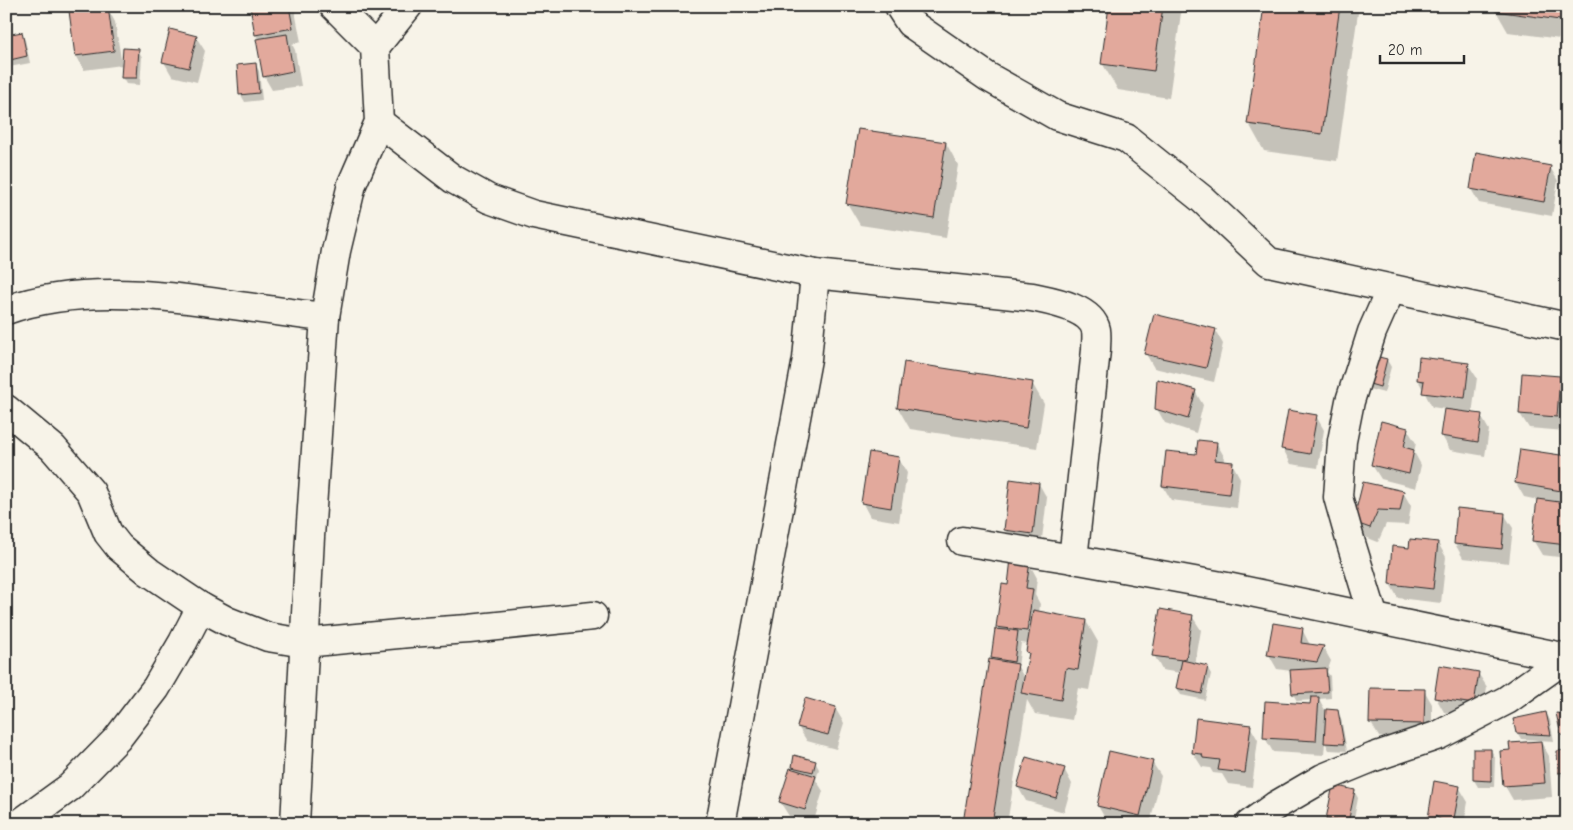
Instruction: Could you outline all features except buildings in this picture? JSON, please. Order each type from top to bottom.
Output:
[{"type":"street","points":[[334,6],[375,47]]},
{"type":"street","points":[[296,824],[315,438],[325,317],[336,251],[352,184],[379,122],[375,47],[408,6]]},
{"type":"street","points":[[900,6],[910,23],[988,77],[1057,116],[1126,138],[1202,199],[1270,262],[1567,327]]},
{"type":"street","points":[[379,122],[453,179],[489,199],[534,215],[815,274],[1032,297],[1064,304],[1085,314],[1096,328],[1096,350],[1073,559]]},
{"type":"street","points":[[720,824],[807,359],[815,274]]},
{"type":"street","points":[[1374,618],[1350,543],[1338,497],[1342,441],[1350,401],[1372,332],[1391,289]]},
{"type":"street","points":[[6,310],[30,302],[74,295],[134,294],[202,300],[325,317]]},
{"type":"street","points":[[6,409],[52,448],[91,492],[108,533],[119,547],[149,572],[201,607],[227,621],[268,637],[304,643],[593,616]]},
{"type":"street","points":[[962,541],[1227,587],[1566,658]]},
{"type":"street","points":[[19,824],[70,787],[117,739],[156,688],[201,607]]},
{"type":"street","points":[[1250,824],[1275,806],[1323,778],[1374,757],[1439,735],[1507,700],[1566,658]]}]
